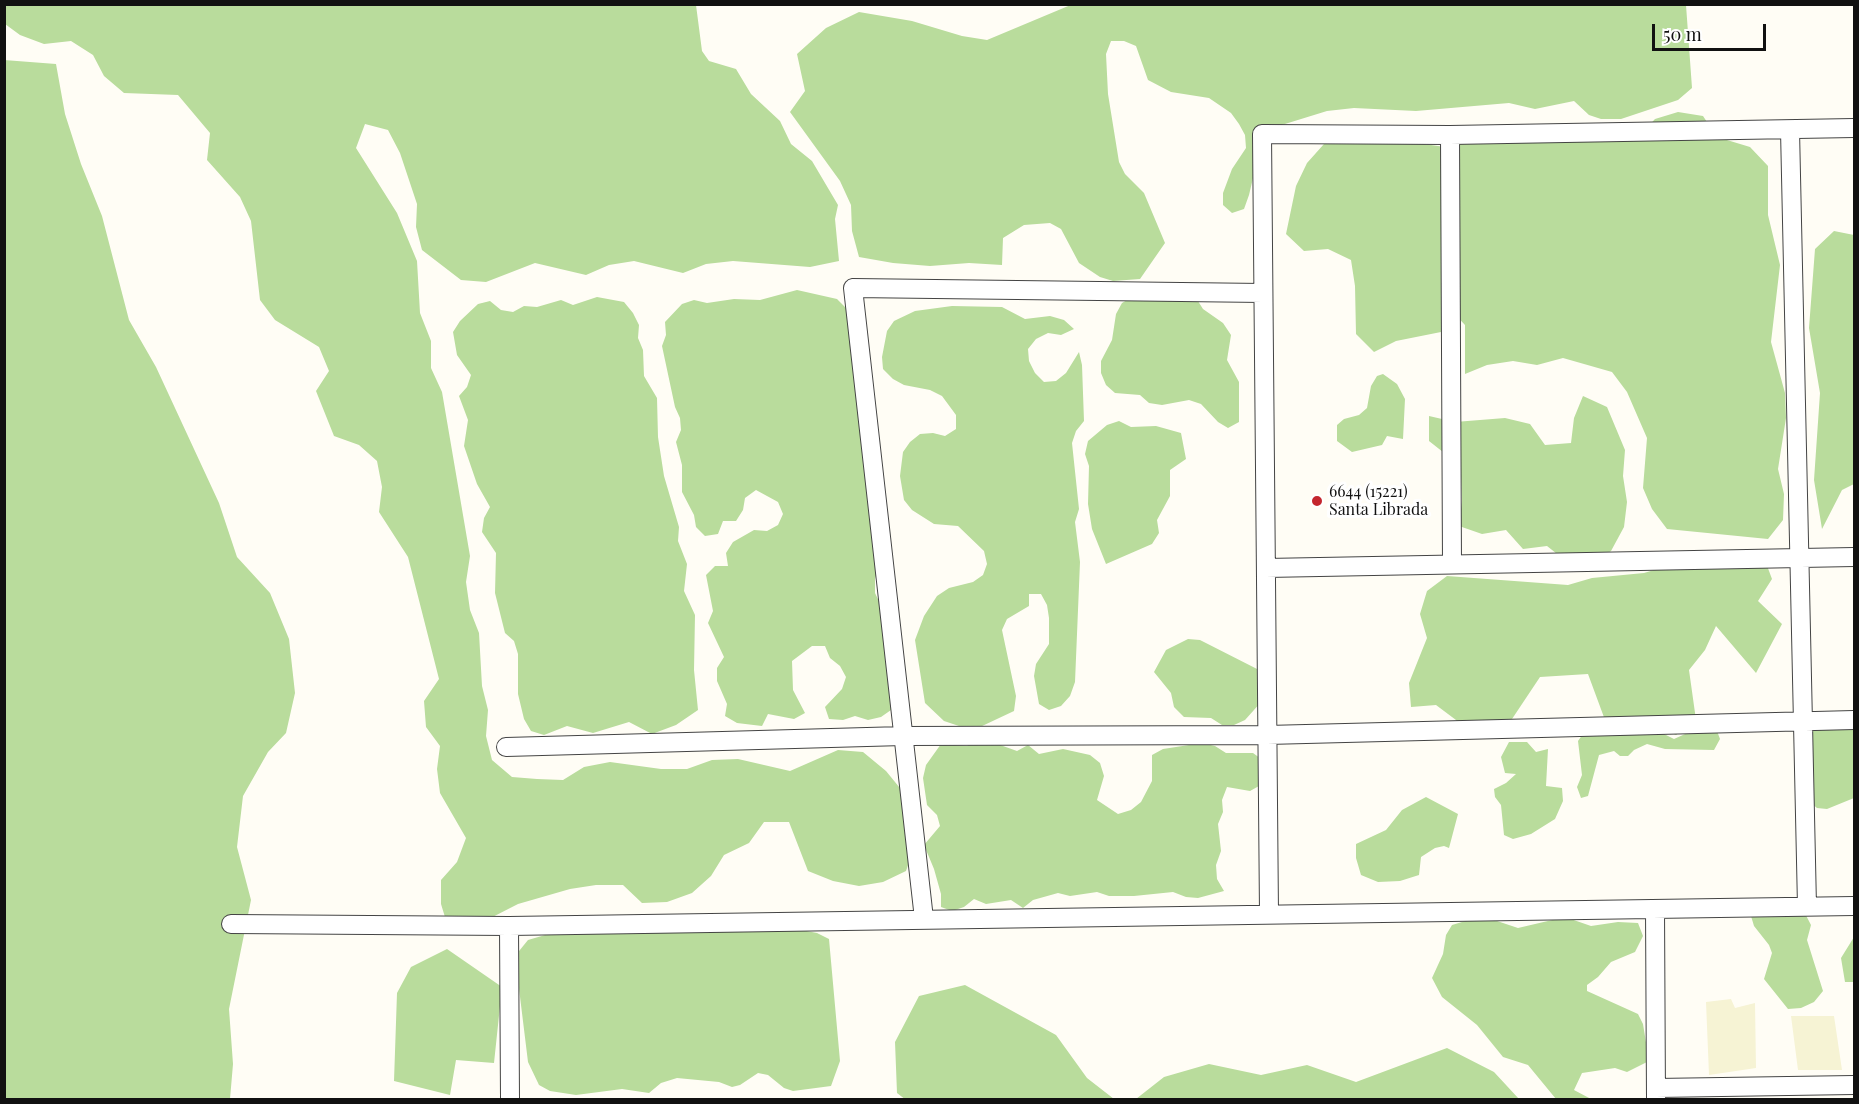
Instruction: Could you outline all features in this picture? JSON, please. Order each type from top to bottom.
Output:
[{"type":"street","points":[[1269,914],[1262,134],[1450,135],[1854,128]]},
{"type":"street","points":[[1790,130],[1808,906]]},
{"type":"street","points":[[1450,135],[1452,564]]},
{"type":"street","points":[[924,920],[853,288],[1263,293]]},
{"type":"street","points":[[1266,568],[1854,557]]},
{"type":"street","points":[[506,747],[903,736],[1268,735],[1854,720]]},
{"type":"street","points":[[231,924],[509,926],[1854,906]]},
{"type":"street","points":[[1655,909],[1656,1094],[1854,1085]]},
{"type":"street","points":[[509,926],[510,1100]]},
{"type":"shaded area","points":[[1731,999],[1735,1008],[1755,1003],[1756,1068],[1709,1075],[1706,1002]]},
{"type":"shaded area","points":[[1791,1016],[1834,1016],[1842,1070],[1798,1070]]},
{"type":"green space","points":[[1073,4],[1686,5],[1692,88],[1678,100],[1621,119],[1601,119],[1589,115],[1574,101],[1535,109],[1509,103],[1416,111],[1354,108],[1327,111],[1259,132],[1258,157],[1249,195],[1244,209],[1232,213],[1223,205],[1223,193],[1232,169],[1246,148],[1245,135],[1239,124],[1231,113],[1209,98],[1171,92],[1148,80],[1136,46],[1124,41],[1111,41],[1106,54],[1108,94],[1119,162],[1125,174],[1144,193],[1165,243],[1140,279],[1113,281],[1100,277],[1079,263],[1061,229],[1050,223],[1024,225],[1003,238],[1002,265],[969,263],[930,266],[859,257],[852,231],[851,205],[840,181],[790,112],[805,91],[797,54],[826,28],[859,12],[912,21],[962,36],[987,40]]},
{"type":"green space","points":[[4,5],[696,5],[702,51],[709,61],[736,69],[751,94],[780,121],[791,144],[812,161],[838,205],[835,219],[839,261],[810,267],[733,261],[706,264],[683,273],[634,261],[609,265],[586,275],[535,263],[486,282],[461,280],[422,250],[416,227],[417,204],[400,153],[388,130],[365,124],[356,148],[397,213],[417,261],[420,313],[431,341],[431,368],[442,392],[470,556],[466,582],[470,610],[479,633],[482,686],[488,710],[486,736],[492,760],[512,777],[537,779],[563,780],[584,767],[610,762],[661,769],[687,769],[712,760],[738,759],[790,771],[838,750],[863,752],[886,771],[904,793],[915,845],[906,871],[883,882],[859,886],[833,881],[808,871],[789,822],[764,822],[749,843],[724,855],[711,876],[692,893],[667,902],[642,903],[623,885],[596,885],[570,889],[518,904],[473,927],[448,927],[441,904],[441,880],[457,862],[466,838],[440,793],[437,769],[440,746],[426,727],[424,701],[439,679],[408,557],[379,512],[382,487],[377,461],[359,445],[334,436],[316,391],[329,371],[319,347],[275,320],[260,300],[251,221],[240,197],[207,160],[210,133],[178,95],[124,93],[104,76],[93,55],[71,41],[44,44],[20,35],[5,24]]},
{"type":"green space","points":[[4,60],[56,64],[65,114],[81,164],[102,216],[129,320],[156,367],[219,503],[237,557],[270,593],[289,639],[295,693],[286,733],[268,752],[243,796],[237,847],[251,900],[229,1009],[233,1064],[230,1099],[5,1099]]},
{"type":"green space","points":[[1678,112],[1703,116],[1717,137],[1750,147],[1768,166],[1768,215],[1780,265],[1771,342],[1785,393],[1786,418],[1778,469],[1784,494],[1783,520],[1768,539],[1667,529],[1652,509],[1643,488],[1647,438],[1627,392],[1612,372],[1563,358],[1537,365],[1513,361],[1487,365],[1465,374],[1465,325],[1448,307],[1446,331],[1396,341],[1374,352],[1356,334],[1355,286],[1351,260],[1328,249],[1304,251],[1286,234],[1296,186],[1307,163],[1324,144],[1347,133],[1445,147],[1493,133],[1591,130],[1614,142],[1638,137],[1655,119]]},
{"type":"green space","points":[[1834,231],[1854,235],[1854,484],[1842,490],[1822,529],[1814,480],[1820,393],[1809,328],[1815,249]]},
{"type":"green space","points":[[797,290],[837,299],[852,319],[883,553],[875,579],[875,593],[892,628],[885,655],[895,683],[891,710],[881,717],[868,720],[855,716],[843,720],[829,719],[825,707],[842,689],[846,677],[840,666],[830,658],[825,646],[812,646],[792,661],[793,690],[805,713],[794,719],[768,714],[762,726],[737,723],[725,716],[727,704],[717,681],[717,668],[724,657],[708,623],[713,611],[706,575],[715,566],[728,566],[726,553],[733,542],[754,530],[767,531],[778,525],[783,514],[778,502],[756,490],[745,498],[743,510],[736,521],[723,521],[718,534],[705,536],[696,527],[694,515],[682,492],[682,465],[676,442],[681,430],[680,418],[675,407],[662,346],[666,335],[665,322],[682,304],[694,300],[707,303],[734,299],[760,300]]},
{"type":"green space","points":[[1134,296],[1196,298],[1203,309],[1223,323],[1231,335],[1227,360],[1239,382],[1239,422],[1228,428],[1218,422],[1201,404],[1189,400],[1162,405],[1149,403],[1140,395],[1115,393],[1106,385],[1101,373],[1101,361],[1112,340],[1116,314],[1122,303]]},
{"type":"green space","points":[[597,297],[624,302],[633,313],[639,325],[638,338],[643,350],[644,376],[657,398],[658,437],[664,476],[679,527],[678,541],[687,564],[684,591],[695,615],[694,670],[698,710],[676,725],[652,734],[629,722],[593,733],[567,726],[544,735],[531,731],[524,719],[518,694],[518,654],[514,641],[505,633],[495,593],[496,553],[482,532],[484,518],[490,507],[477,484],[464,446],[468,420],[459,396],[467,387],[471,375],[457,355],[453,332],[460,321],[478,304],[490,301],[501,310],[513,312],[524,306],[537,307],[561,300],[573,305]]},
{"type":"green space","points":[[952,306],[1002,307],[1025,319],[1050,316],[1064,320],[1074,329],[1061,335],[1048,333],[1036,339],[1028,349],[1029,361],[1035,373],[1044,382],[1056,381],[1066,373],[1079,352],[1082,365],[1084,421],[1076,431],[1072,443],[1079,509],[1075,522],[1080,562],[1075,682],[1070,696],[1061,706],[1049,710],[1039,704],[1034,676],[1036,664],[1049,644],[1049,618],[1047,605],[1041,594],[1029,594],[1029,606],[1007,619],[1002,630],[1016,696],[1014,711],[980,727],[968,729],[944,721],[925,703],[915,640],[924,616],[937,596],[949,588],[973,582],[983,575],[987,564],[984,551],[958,526],[934,524],[912,510],[904,500],[900,476],[903,452],[910,442],[920,434],[933,433],[945,436],[956,429],[956,415],[942,396],[930,390],[904,385],[893,379],[883,369],[882,357],[887,331],[894,321],[915,311]]},
{"type":"green space","points":[[1383,374],[1397,384],[1405,399],[1403,439],[1387,436],[1382,445],[1352,452],[1337,441],[1337,425],[1344,419],[1359,415],[1367,408],[1371,386],[1377,376]]},
{"type":"green space","points":[[1583,396],[1607,407],[1625,450],[1623,476],[1627,502],[1624,527],[1611,551],[1590,565],[1566,561],[1547,546],[1523,549],[1506,530],[1482,534],[1459,526],[1462,501],[1461,476],[1448,456],[1429,441],[1429,416],[1455,422],[1505,418],[1530,424],[1545,445],[1571,443],[1574,418]]},
{"type":"green space","points":[[1119,421],[1131,427],[1156,426],[1181,433],[1186,459],[1170,470],[1170,496],[1157,520],[1159,533],[1152,544],[1106,564],[1092,529],[1088,504],[1089,466],[1085,454],[1088,441],[1107,425]]},
{"type":"green space","points":[[1691,559],[1766,563],[1772,579],[1758,601],[1782,624],[1756,673],[1716,626],[1705,650],[1689,670],[1696,720],[1676,735],[1653,725],[1605,720],[1588,674],[1540,677],[1512,719],[1494,737],[1469,739],[1456,720],[1436,705],[1411,707],[1409,683],[1427,638],[1420,614],[1427,591],[1447,576],[1568,585],[1592,578],[1644,573]]},
{"type":"green space","points":[[1188,639],[1200,640],[1261,671],[1262,701],[1245,720],[1234,725],[1222,725],[1211,718],[1184,717],[1174,707],[1171,693],[1154,672],[1166,650]]},
{"type":"green space","points":[[1854,717],[1854,798],[1827,809],[1817,808],[1811,803],[1812,733],[1818,722]]},
{"type":"green space","points":[[1694,730],[1717,731],[1720,739],[1714,750],[1665,749],[1647,744],[1634,750],[1628,756],[1620,756],[1614,751],[1599,755],[1588,796],[1581,798],[1577,787],[1582,775],[1578,741],[1585,731],[1664,734],[1674,739]]},
{"type":"green space","points":[[977,740],[989,741],[1017,751],[1028,745],[1039,754],[1063,749],[1090,755],[1100,763],[1104,776],[1097,800],[1118,814],[1131,810],[1141,802],[1152,781],[1152,755],[1163,749],[1202,743],[1215,746],[1226,753],[1253,753],[1264,761],[1259,786],[1250,791],[1227,787],[1222,800],[1223,812],[1218,824],[1221,851],[1216,865],[1217,879],[1224,891],[1198,898],[1186,897],[1173,892],[1134,896],[1109,896],[1097,892],[1070,896],[1058,893],[1033,900],[1023,908],[1011,900],[986,904],[974,899],[964,907],[952,911],[941,907],[941,894],[924,845],[940,826],[937,815],[927,805],[923,778],[926,765],[941,744],[967,746]]},
{"type":"green space","points":[[1509,742],[1527,742],[1536,752],[1548,749],[1546,786],[1562,788],[1563,801],[1555,819],[1531,834],[1513,839],[1504,835],[1501,805],[1495,797],[1494,789],[1506,783],[1516,774],[1505,773],[1501,757]]},
{"type":"green space","points":[[1426,797],[1458,814],[1449,848],[1444,846],[1435,848],[1421,857],[1419,875],[1400,881],[1378,882],[1361,875],[1356,858],[1356,844],[1386,830],[1402,810]]},
{"type":"green space","points":[[1800,904],[1811,925],[1807,940],[1823,991],[1814,1002],[1801,1008],[1788,1009],[1764,979],[1772,953],[1769,945],[1754,926],[1751,916]]},
{"type":"green space","points":[[1482,916],[1518,928],[1565,917],[1591,926],[1618,922],[1638,923],[1643,936],[1635,952],[1611,962],[1598,977],[1587,985],[1587,991],[1638,1014],[1643,1024],[1649,1061],[1627,1072],[1615,1068],[1582,1073],[1574,1090],[1591,1099],[1556,1099],[1528,1065],[1503,1057],[1477,1025],[1442,997],[1432,978],[1443,954],[1446,935],[1452,925]]},
{"type":"green space","points":[[637,925],[786,927],[817,933],[829,939],[840,1061],[831,1086],[793,1091],[784,1088],[768,1075],[758,1073],[740,1085],[732,1087],[719,1082],[677,1078],[661,1083],[649,1093],[622,1089],[576,1095],[550,1091],[539,1085],[528,1062],[515,956],[528,940],[552,933],[576,935]]},
{"type":"green space","points":[[1854,937],[1854,982],[1845,982],[1841,958]]},
{"type":"green space","points":[[447,949],[502,987],[494,1063],[456,1060],[450,1095],[394,1081],[397,993],[411,967]]},
{"type":"green space","points":[[965,985],[1056,1035],[1087,1078],[1114,1099],[906,1100],[897,1093],[895,1042],[919,996]]},
{"type":"green space","points":[[1447,1048],[1494,1072],[1519,1099],[1136,1099],[1164,1077],[1209,1064],[1261,1075],[1307,1065],[1356,1082]]},
{"type":"place","name":"6644 (15221) Santa Librada","points":[[1317,501]]}]
